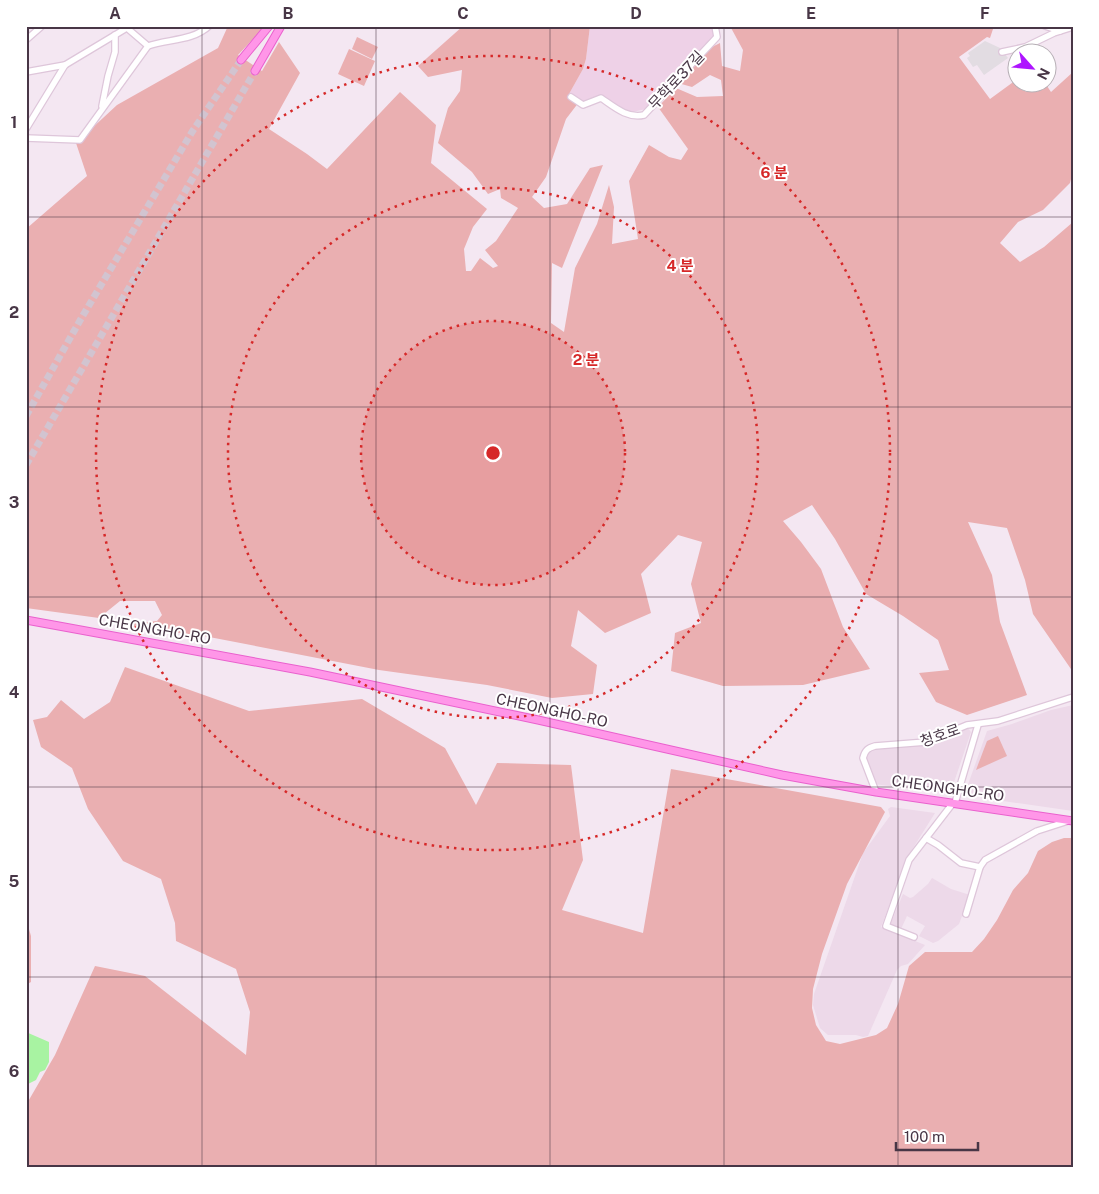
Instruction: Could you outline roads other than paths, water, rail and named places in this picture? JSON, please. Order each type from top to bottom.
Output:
[{"type":"main road","points":[[241,60],[269,26]]},
{"type":"main road","points":[[255,71],[281,26]]},
{"type":"main road","name":"CHEONGHO-RO","points":[[26,620],[310,672],[538,720],[782,775],[876,792],[1072,821]]},
{"type":"street","points":[[26,40],[42,26]]},
{"type":"street","points":[[26,138],[80,140],[148,46],[201,33],[209,26]]},
{"type":"street","name":"무학로37길","points":[[571,97],[583,105],[601,98],[622,112],[634,116],[644,115],[716,37],[715,26]]},
{"type":"street","points":[[1045,26],[1060,31]]},
{"type":"street","points":[[1045,26],[1047,33],[1045,38]]},
{"type":"street","points":[[26,72],[65,65],[129,27],[148,46]]},
{"type":"street","points":[[1002,52],[1025,47],[1073,27]]},
{"type":"street","points":[[101,110],[115,52],[115,35]]},
{"type":"street","points":[[26,129],[65,65]]},
{"type":"street","points":[[978,725],[998,721],[1073,697]]},
{"type":"street","name":"청호로","points":[[876,792],[863,758],[864,752],[868,748],[926,742],[967,725],[978,725],[954,803]]},
{"type":"street","points":[[914,937],[886,926],[910,860],[954,803]]},
{"type":"street","points":[[966,914],[980,866],[985,860],[1037,831],[1072,821]]},
{"type":"street","points":[[926,838],[961,863],[980,866]]},
{"type":"tunnel","points":[[26,416],[82,317],[192,132],[241,60]]},
{"type":"tunnel","points":[[26,465],[255,71]]}]
